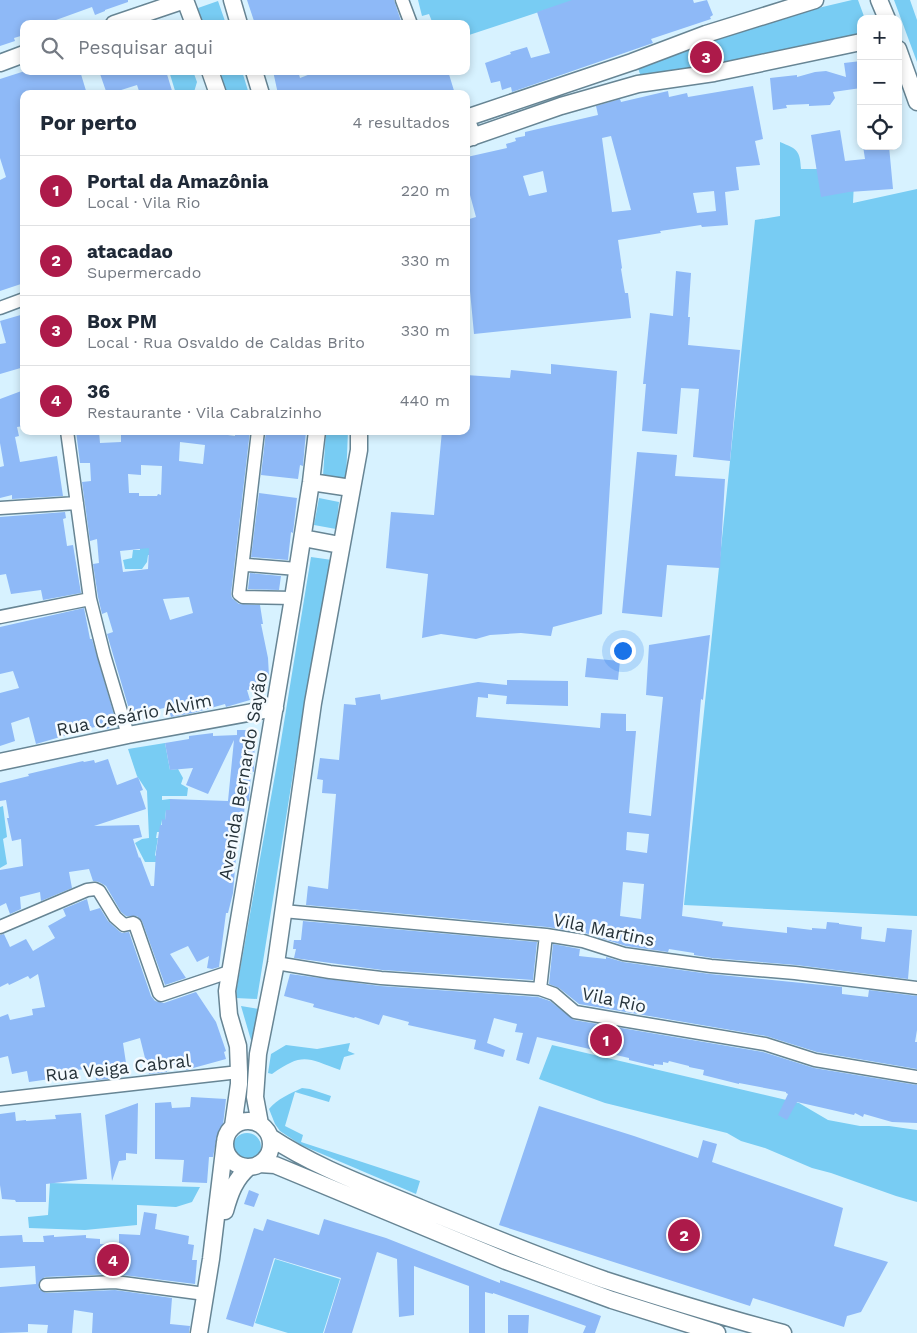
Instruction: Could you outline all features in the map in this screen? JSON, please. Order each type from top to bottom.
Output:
[{"type":"street","points":[[126,20],[185,0],[192,20]]},
{"type":"street","points":[[232,0],[238,20]]},
{"type":"street","points":[[402,0],[410,20]]},
{"type":"street","points":[[470,117],[632,62],[706,34],[815,0]]},
{"type":"street","points":[[879,0],[885,15]]},
{"type":"street","points":[[470,138],[561,106],[638,84],[714,73],[857,43]]},
{"type":"street","points":[[0,63],[20,56]]},
{"type":"street","points":[[902,60],[917,102]]},
{"type":"street","points":[[632,62],[638,84]]},
{"type":"street","points":[[211,75],[217,90]]},
{"type":"street","points":[[255,75],[260,90]]},
{"type":"street","points":[[0,308],[20,300]]},
{"type":"street","points":[[68,435],[90,599],[104,655],[128,735]]},
{"type":"street","points":[[258,435],[239,594],[243,597],[293,598]]},
{"type":"street","name":"Avenida Bernardo Sayão","points":[[233,1126],[240,1084],[240,1072],[238,1046],[229,1015],[227,991],[229,972],[303,538],[317,435]]},
{"type":"street","points":[[260,1124],[255,1098],[258,1054],[276,963],[312,703],[358,450],[359,435]]},
{"type":"street","points":[[311,482],[351,488]]},
{"type":"street","points":[[0,508],[77,503]]},
{"type":"street","points":[[303,538],[340,545]]},
{"type":"street","points":[[248,565],[297,569]]},
{"type":"street","points":[[0,617],[90,599]]},
{"type":"street","name":"Rua Cesário Alvim","points":[[0,762],[128,735],[275,708]]},
{"type":"street","points":[[0,927],[78,894],[95,889],[100,891],[116,919],[124,925],[135,924],[159,994],[229,972]]},
{"type":"street","name":"Vila Martins","points":[[284,911],[546,935],[583,941],[624,954],[711,966],[795,972],[917,988]]},
{"type":"street","points":[[540,989],[546,935]]},
{"type":"street","name":"Vila Rio","points":[[276,963],[381,978],[540,989],[554,994],[575,1012],[765,1044],[815,1060],[917,1077]]},
{"type":"street","name":"Rua Veiga Cabral","points":[[0,1099],[240,1072]]},
{"type":"street","points":[[199,1333],[211,1259],[225,1142],[233,1126],[243,1121],[260,1124],[270,1137],[271,1145],[269,1152],[265,1159],[242,1174],[230,1192],[211,1259]]},
{"type":"street","points":[[270,1137],[290,1150],[316,1162],[476,1231],[604,1279],[783,1333]]},
{"type":"street","points":[[225,1142],[228,1155],[232,1160],[243,1166],[275,1165],[506,1261],[612,1300],[717,1333]]},
{"type":"street","points":[[46,1285],[115,1282],[205,1294]]},
{"type":"shaded area","points":[[418,0],[575,0],[470,35],[470,20],[431,20],[429,14],[422,16]]},
{"type":"shaded area","points":[[852,0],[858,0],[864,15],[857,15],[857,34],[762,64],[641,77],[636,62],[704,35]]},
{"type":"shaded area","points":[[894,0],[910,0],[917,20],[917,62],[902,22],[902,15],[900,15]]},
{"type":"shaded area","points":[[218,1],[225,20],[202,20],[198,8]]},
{"type":"shaded area","points":[[170,75],[194,75],[197,82],[195,90],[175,90]]},
{"type":"shaded area","points":[[221,75],[243,75],[248,90],[226,90]]},
{"type":"shaded area","points":[[780,142],[796,151],[800,158],[801,169],[824,169],[854,182],[853,203],[917,189],[917,916],[684,905],[755,220],[780,216]]},
{"type":"shaded area","points":[[326,435],[348,435],[346,479],[323,476]]},
{"type":"shaded area","points":[[319,498],[339,502],[336,529],[314,525]]},
{"type":"shaded area","points":[[151,544],[157,555],[148,555],[147,562],[142,569],[125,569],[123,560],[132,558],[133,550],[140,550],[139,545]]},
{"type":"shaded area","points":[[311,557],[332,560],[297,749],[257,999],[235,998],[280,747]]},
{"type":"shaded area","points":[[165,743],[170,770],[178,769],[183,778],[181,784],[188,788],[187,796],[162,796],[162,800],[170,799],[170,810],[166,810],[165,820],[162,820],[160,832],[157,832],[156,838],[158,838],[155,855],[160,862],[145,862],[135,843],[149,838],[147,791],[137,776],[128,749]]},
{"type":"shaded area","points":[[3,806],[7,837],[3,839],[7,864],[0,868],[0,807]]},
{"type":"shaded area","points":[[241,1006],[259,1009],[253,1047]]},
{"type":"shaded area","points":[[350,1043],[348,1051],[355,1054],[344,1057],[340,1070],[320,1062],[305,1059],[291,1062],[272,1074],[268,1073],[271,1054],[286,1045],[317,1049]]},
{"type":"shaded area","points":[[552,1045],[799,1103],[828,1120],[860,1126],[889,1126],[917,1130],[917,1202],[812,1168],[765,1148],[741,1141],[727,1133],[605,1103],[539,1079]]},
{"type":"shaded area","points":[[302,1088],[331,1096],[329,1102],[295,1092],[285,1126],[303,1135],[301,1142],[420,1181],[416,1194],[301,1145],[280,1131],[269,1109],[280,1099]]},
{"type":"shaded area","points":[[247,1133],[257,1137],[261,1147],[257,1157],[247,1161],[237,1157],[233,1147],[237,1137]]},
{"type":"shaded area","points":[[50,1183],[200,1187],[192,1202],[176,1207],[137,1205],[137,1225],[85,1230],[29,1228],[28,1217],[48,1215]]},
{"type":"shaded area","points":[[275,1259],[340,1279],[323,1333],[288,1333],[255,1323]]},
{"type":"building","points":[[0,0],[128,0],[128,2],[95,15],[92,7],[56,20],[20,20],[20,36],[14,38],[15,41],[0,46]]},
{"type":"building","points":[[247,0],[394,0],[401,20],[254,20]]},
{"type":"building","points":[[572,0],[693,0],[694,3],[707,0],[713,15],[710,17],[711,19],[651,39],[653,43],[512,92],[511,87],[502,90],[500,81],[491,83],[485,63],[527,47],[531,58],[550,53],[537,12]]},
{"type":"building","points":[[715,46],[720,61],[696,65],[692,53]]},
{"type":"building","points":[[857,61],[857,89],[833,92],[835,98],[830,105],[786,105],[787,108],[773,110],[770,78],[797,75],[797,77],[826,71],[846,77],[844,63]]},
{"type":"building","points":[[20,73],[20,75],[81,75],[86,90],[20,90],[20,284],[0,291],[0,180],[6,177],[0,158],[0,79]]},
{"type":"building","points":[[100,75],[167,75],[172,90],[139,90],[137,85],[121,90],[106,90]]},
{"type":"building","points":[[274,75],[299,75],[300,78],[308,75],[449,75],[454,90],[277,90]]},
{"type":"building","points":[[753,86],[763,139],[755,141],[760,165],[736,167],[739,190],[725,192],[728,225],[702,227],[701,225],[618,240],[625,293],[628,293],[631,318],[474,334],[470,291],[470,219],[476,217],[470,195],[470,156],[507,148],[506,144],[516,141],[515,138],[525,136],[525,132],[598,115],[596,106],[620,99],[621,102],[668,91],[669,97],[687,93],[688,97]],"holes":[[[611,136],[631,210],[612,212],[602,138]],[[543,171],[547,192],[529,196],[523,176]],[[714,191],[716,211],[697,213],[693,193]]]},
{"type":"building","points":[[840,130],[845,161],[865,159],[864,150],[889,150],[893,189],[849,192],[821,197],[811,135]]},
{"type":"building","points":[[676,271],[691,273],[688,345],[740,350],[730,461],[693,457],[699,389],[681,388],[677,434],[642,431],[646,384],[643,384],[650,313],[673,316]]},
{"type":"building","points":[[20,315],[20,368],[0,374],[0,344],[6,343],[0,321]]},
{"type":"building","points":[[551,364],[617,371],[602,614],[553,627],[551,636],[521,633],[490,635],[476,639],[441,634],[422,638],[428,574],[386,568],[391,512],[434,515],[442,435],[470,435],[470,375],[510,378],[511,370],[551,374]]},
{"type":"building","points":[[20,392],[20,427],[17,427],[19,436],[15,437],[20,462],[57,456],[63,496],[12,499],[12,495],[0,498],[0,467],[4,466],[0,443],[0,399]]},
{"type":"building","points":[[76,435],[99,435],[100,443],[121,442],[121,435],[250,435],[231,594],[232,598],[239,604],[260,605],[263,624],[261,624],[268,658],[269,676],[265,677],[267,688],[247,690],[250,700],[226,707],[225,704],[171,717],[168,707],[131,716],[107,634],[113,632],[107,612],[102,614],[98,597],[93,564],[99,563],[97,539],[90,541],[82,482],[91,481],[90,463],[80,463]],"holes":[[[180,442],[205,445],[203,464],[179,461]],[[141,465],[162,466],[161,495],[139,496],[139,493],[129,493],[128,474],[141,475]],[[149,548],[148,569],[123,572],[120,551]],[[189,597],[193,613],[170,620],[163,599]]]},
{"type":"building","points":[[266,435],[306,435],[303,466],[300,465],[298,479],[261,475]]},
{"type":"building","points":[[637,452],[677,455],[675,476],[725,479],[720,568],[667,565],[662,617],[622,613]]},
{"type":"building","points":[[259,493],[297,498],[288,560],[251,557]]},
{"type":"building","points":[[65,512],[66,518],[63,519],[67,546],[73,545],[81,593],[43,600],[41,590],[11,594],[6,574],[0,575],[0,517]]},
{"type":"building","points":[[250,573],[281,576],[279,590],[248,589]]},
{"type":"building","points":[[84,608],[90,639],[92,639],[117,725],[107,729],[105,724],[36,744],[29,717],[11,723],[15,741],[0,746],[0,693],[19,688],[13,671],[0,674],[0,627]]},
{"type":"building","points":[[710,635],[703,700],[701,699],[682,916],[723,922],[722,926],[787,933],[787,927],[812,930],[812,928],[826,929],[827,922],[839,923],[862,927],[861,939],[885,942],[887,928],[912,930],[908,979],[796,965],[712,958],[669,949],[668,952],[626,946],[585,933],[547,927],[306,905],[308,886],[328,889],[336,794],[322,793],[323,780],[317,779],[320,758],[339,760],[344,704],[356,705],[355,698],[380,694],[381,700],[478,682],[507,685],[507,680],[568,681],[568,706],[506,704],[507,696],[488,694],[488,698],[478,697],[476,717],[600,728],[601,713],[626,714],[626,731],[636,731],[629,813],[651,816],[663,697],[646,695],[649,645]],"holes":[[[627,832],[649,834],[647,853],[626,850]],[[623,882],[644,884],[641,919],[620,916]]]},
{"type":"building","points":[[587,658],[620,661],[618,680],[585,677]]},
{"type":"building","points":[[237,730],[255,730],[254,772],[251,771],[249,801],[245,801],[244,815],[237,814],[233,893],[228,913],[226,913],[219,967],[207,968],[209,956],[197,962],[188,946],[170,954],[186,978],[165,985],[142,921],[137,916],[126,916],[121,912],[106,886],[93,881],[89,869],[69,872],[72,888],[41,901],[40,892],[20,897],[21,909],[10,914],[6,903],[0,906],[0,870],[23,866],[21,839],[12,841],[7,818],[9,818],[6,800],[0,801],[0,783],[29,776],[28,774],[83,761],[94,760],[95,763],[108,759],[117,785],[138,777],[143,790],[140,791],[146,809],[94,826],[139,825],[142,837],[133,839],[151,886],[154,886],[160,825],[162,825],[162,819],[165,820],[166,810],[170,810],[170,799],[228,801],[234,740],[208,794],[186,785],[193,768],[170,770],[165,743],[189,739],[189,736],[213,733],[213,736],[237,735]]},
{"type":"building","points":[[87,899],[90,911],[100,908],[108,921],[119,931],[122,933],[129,932],[151,996],[155,1001],[164,1003],[196,992],[216,1022],[226,1051],[224,1052],[226,1059],[186,1070],[184,1062],[166,1068],[167,1072],[149,1074],[140,1038],[123,1043],[126,1063],[106,1066],[108,1079],[96,1080],[95,1068],[67,1071],[68,1080],[57,1081],[57,1078],[29,1082],[27,1071],[12,1074],[8,1056],[0,1058],[0,1017],[8,1014],[10,1020],[33,1015],[32,1009],[45,1007],[38,974],[30,979],[28,976],[0,987],[0,935],[4,934],[10,947],[26,939],[33,951],[55,938],[48,926],[66,916],[63,909]]},
{"type":"building","points":[[303,921],[537,942],[533,980],[382,970],[294,958],[296,949],[293,949],[294,940],[301,940]]},
{"type":"building","points":[[553,944],[580,949],[579,956],[606,959],[606,957],[623,962],[710,974],[842,987],[842,994],[868,997],[869,990],[917,996],[915,1042],[917,1042],[917,1069],[817,1052],[766,1036],[579,1004],[559,988],[549,984]]},
{"type":"building","points":[[290,974],[380,986],[538,997],[550,1001],[574,1020],[763,1052],[814,1068],[917,1085],[917,1123],[892,1122],[864,1114],[863,1117],[855,1113],[854,1115],[797,1102],[787,1120],[778,1115],[788,1094],[786,1092],[739,1084],[703,1075],[704,1070],[669,1061],[668,1063],[663,1062],[663,1065],[654,1064],[654,1066],[629,1060],[629,1058],[537,1037],[529,1064],[516,1060],[523,1033],[515,1032],[517,1024],[494,1018],[487,1043],[505,1050],[503,1057],[474,1049],[476,1040],[408,1025],[409,1022],[383,1015],[379,1025],[313,1007],[314,1004],[284,996]]},
{"type":"building","points":[[191,1097],[226,1099],[224,1132],[217,1136],[213,1157],[209,1157],[207,1183],[182,1182],[184,1160],[155,1159],[155,1103],[171,1102],[172,1108],[190,1107]]},
{"type":"building","points":[[138,1103],[137,1154],[126,1153],[126,1160],[119,1161],[112,1181],[105,1115]]},
{"type":"building","points":[[539,1106],[698,1158],[703,1140],[717,1144],[712,1162],[843,1208],[834,1246],[888,1262],[861,1312],[847,1316],[844,1327],[753,1298],[750,1306],[499,1225]]},
{"type":"building","points":[[15,1112],[16,1121],[56,1119],[55,1115],[81,1113],[87,1179],[46,1184],[46,1202],[16,1202],[15,1200],[2,1199],[0,1185],[0,1114]]},
{"type":"building","points":[[249,1190],[259,1194],[254,1207],[244,1204]]},
{"type":"building","points":[[144,1212],[157,1214],[155,1229],[189,1236],[188,1244],[194,1245],[192,1260],[197,1260],[195,1284],[115,1274],[45,1277],[39,1282],[39,1289],[46,1293],[115,1290],[172,1298],[170,1324],[190,1326],[189,1333],[92,1333],[93,1313],[74,1310],[72,1333],[47,1333],[48,1325],[28,1324],[28,1332],[0,1333],[0,1287],[36,1284],[35,1266],[0,1268],[0,1236],[22,1235],[23,1242],[44,1242],[43,1236],[86,1235],[86,1238],[100,1239],[100,1244],[119,1245],[119,1234],[140,1235]]},
{"type":"building","points":[[267,1219],[319,1235],[324,1219],[386,1238],[500,1283],[500,1280],[601,1316],[595,1333],[583,1333],[586,1326],[493,1293],[485,1292],[485,1333],[469,1333],[469,1286],[414,1266],[414,1315],[399,1317],[397,1259],[377,1252],[352,1333],[324,1333],[341,1278],[274,1258],[253,1327],[226,1319],[254,1228],[263,1231]]},
{"type":"building","points":[[508,1315],[529,1315],[528,1333],[508,1333]]},
{"type":"place","name":"Box PM","points":[[706,57]]},
{"type":"place","name":"Portal da Amazônia","points":[[606,1040]]},
{"type":"place","name":"atacadao","points":[[684,1235]]},
{"type":"place","name":"36","points":[[113,1260]]}]
